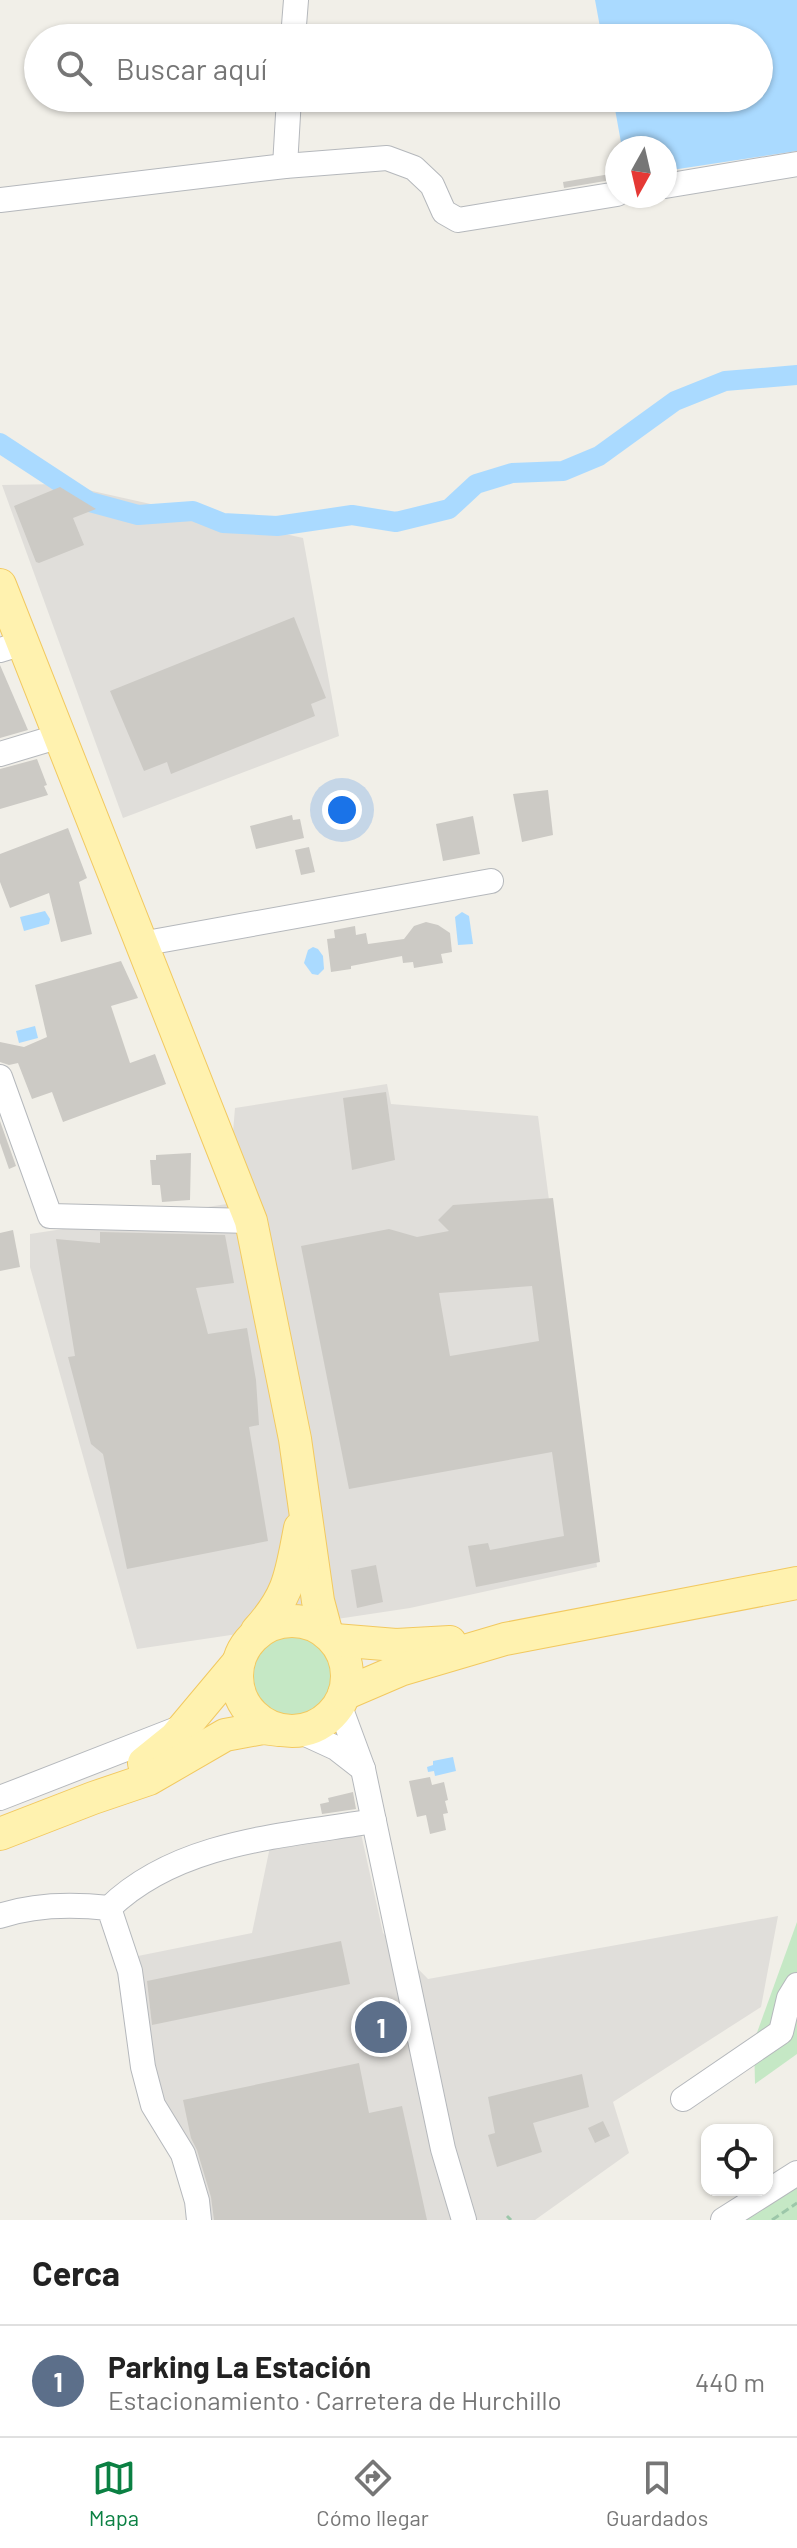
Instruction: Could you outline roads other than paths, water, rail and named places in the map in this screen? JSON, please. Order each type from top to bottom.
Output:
[{"type":"main road","points":[[0,585],[11,646],[60,736],[251,1221],[295,1439],[318,1601],[330,1636],[344,1657],[347,1675],[342,1699],[329,1717],[315,1726],[289,1730],[263,1728],[225,1735],[149,1779],[0,1834]]},
{"type":"main road","points":[[93,1798],[175,1738],[278,1608],[286,1590],[304,1510]]},
{"type":"main road","points":[[342,1699],[400,1670],[505,1639],[797,1583]]},
{"type":"main road","points":[[289,1730],[263,1724],[250,1713],[240,1698],[236,1681],[244,1650],[265,1627],[280,1621],[296,1620],[312,1624],[330,1636],[396,1645],[505,1639]]},
{"type":"street","points":[[294,24],[296,0]]},
{"type":"street","points":[[285,166],[288,112]]},
{"type":"street","points":[[0,200],[285,166],[387,158],[414,168],[432,185],[444,212],[458,220],[605,196]]},
{"type":"street","points":[[677,184],[797,164]]},
{"type":"street","points":[[0,754],[60,736]]},
{"type":"street","points":[[141,944],[491,881]]},
{"type":"street","points":[[0,1077],[50,1216],[251,1221]]},
{"type":"street","points":[[342,1699],[363,1769],[443,2149],[464,2220]]},
{"type":"street","points":[[0,1798],[186,1725]]},
{"type":"street","points":[[289,1730],[336,1748],[363,1769]]},
{"type":"street","points":[[0,1916],[48,1905],[109,1908],[126,1892],[197,1855],[237,1844],[374,1821]]},
{"type":"street","points":[[109,1908],[130,1971],[143,2067],[153,2105],[183,2154],[197,2201],[199,2220]]},
{"type":"street","points":[[683,2099],[781,2032],[789,1998],[797,1985]]},
{"type":"street","points":[[723,2220],[797,2173]]},
{"type":"water","points":[[595,0],[797,0],[797,151],[677,169],[677,136],[620,136],[616,112],[773,112],[773,24],[599,24]]},
{"type":"water","points":[[45,911],[50,919],[49,924],[24,931],[20,917]]},
{"type":"water","points":[[462,912],[469,916],[473,944],[458,945],[455,917]]},
{"type":"water","points":[[313,947],[323,956],[324,969],[318,975],[312,974],[304,963],[308,950]]},
{"type":"water","points":[[35,1026],[38,1038],[19,1043],[16,1031]]},
{"type":"water","points":[[453,1757],[456,1771],[435,1776],[434,1771],[428,1772],[427,1767],[433,1765],[433,1761]]},
{"type":"waterway","points":[[0,443],[90,502],[138,515],[193,511],[223,523],[277,526],[352,515],[396,522],[449,509],[476,484],[512,473],[563,471],[599,456],[675,401],[725,381],[797,375]]},
{"type":"place","name":"Parking La Estación","points":[[381,2027]]}]
